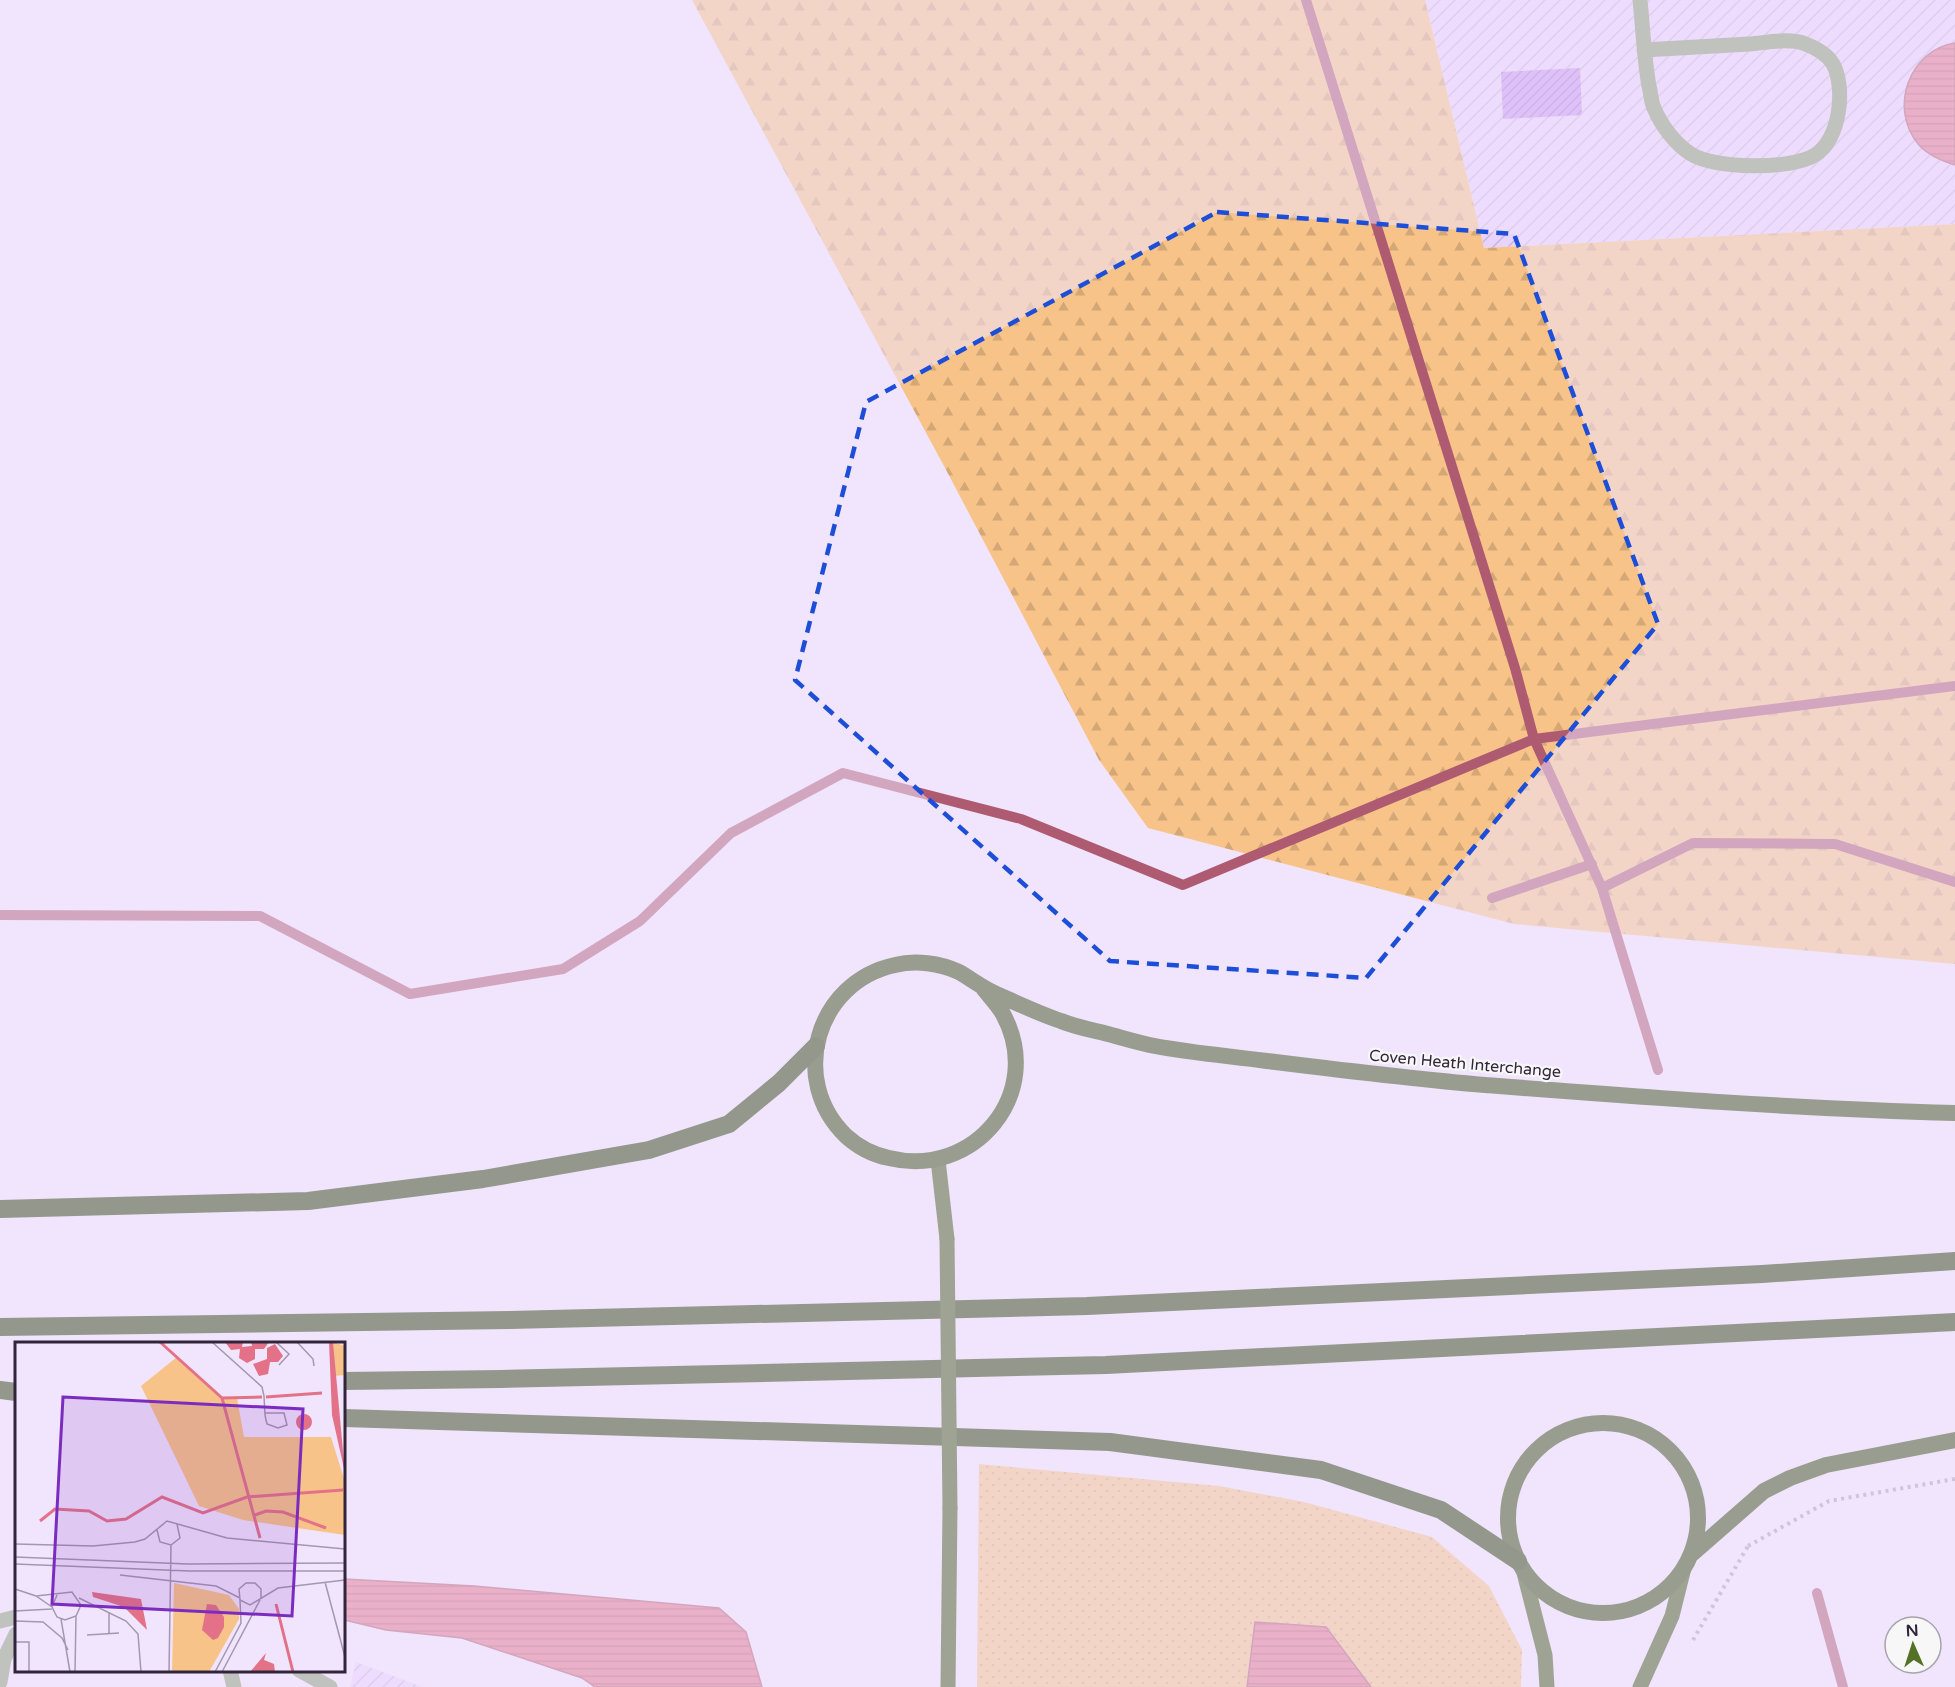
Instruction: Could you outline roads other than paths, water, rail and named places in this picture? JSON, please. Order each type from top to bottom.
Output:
[{"type":"highway","name":"Coven Heath Interchange","points":[[982,988],[1002,1012],[1013,1041],[1016,1071],[1008,1101],[993,1127],[970,1147],[938,1160],[908,1163],[876,1155],[847,1137],[827,1111],[816,1080],[816,1046],[825,1017],[843,992],[868,974],[897,964],[927,963],[957,971],[982,988],[1064,1023],[1155,1046],[1388,1077],[1758,1105],[1955,1113]]},
{"type":"highway","points":[[0,1209],[308,1201],[483,1179],[648,1150],[729,1124],[779,1083],[816,1046]]},
{"type":"highway","points":[[0,1327],[510,1320],[1087,1306],[1762,1274],[1955,1262]]},
{"type":"highway","points":[[345,1381],[1106,1365],[1955,1322]]},
{"type":"highway","points":[[0,1390],[15,1392]]},
{"type":"highway","points":[[345,1418],[1110,1442],[1321,1470],[1441,1510],[1521,1567],[1546,1595],[1574,1609],[1605,1614],[1636,1607],[1664,1592],[1688,1561],[1764,1491],[1790,1478],[1826,1465],[1955,1440]]},
{"type":"highway","points":[[1521,1567],[1509,1537],[1507,1512],[1513,1487],[1524,1464],[1541,1446],[1562,1432],[1587,1424],[1612,1423],[1637,1429],[1659,1441],[1677,1458],[1691,1480],[1697,1504],[1698,1529],[1688,1561]]},
{"type":"main road","points":[[938,1160],[947,1239],[950,1508],[948,1687]]},
{"type":"main road","points":[[1640,1687],[1672,1616],[1688,1561]]},
{"type":"main road","points":[[1521,1567],[1545,1654],[1547,1687]]},
{"type":"street","points":[[1640,0],[1644,50],[1653,108],[1668,133],[1691,154],[1722,164],[1759,166],[1793,164],[1816,155],[1832,136],[1838,116],[1840,85],[1832,63],[1821,52],[1802,43],[1777,42],[1644,50]]},
{"type":"street","points":[[0,1621],[15,1617]]},
{"type":"street","points":[[0,1682],[4,1659],[15,1636]]},
{"type":"street","points":[[230,1672],[234,1687]]},
{"type":"street","points":[[301,1672],[330,1687]]},
{"type":"waterway","points":[[1306,0],[1515,668],[1534,739],[1602,888],[1658,1070]]},
{"type":"waterway","points":[[0,915],[260,916],[410,994],[563,969],[640,921],[731,833],[843,773],[1021,819],[1183,885],[1534,739],[1955,686]]},
{"type":"waterway","points":[[1602,888],[1693,843],[1835,844],[1955,882]]},
{"type":"waterway","points":[[1492,898],[1592,864]]},
{"type":"waterway","points":[[1817,1593],[1843,1687]]}]
